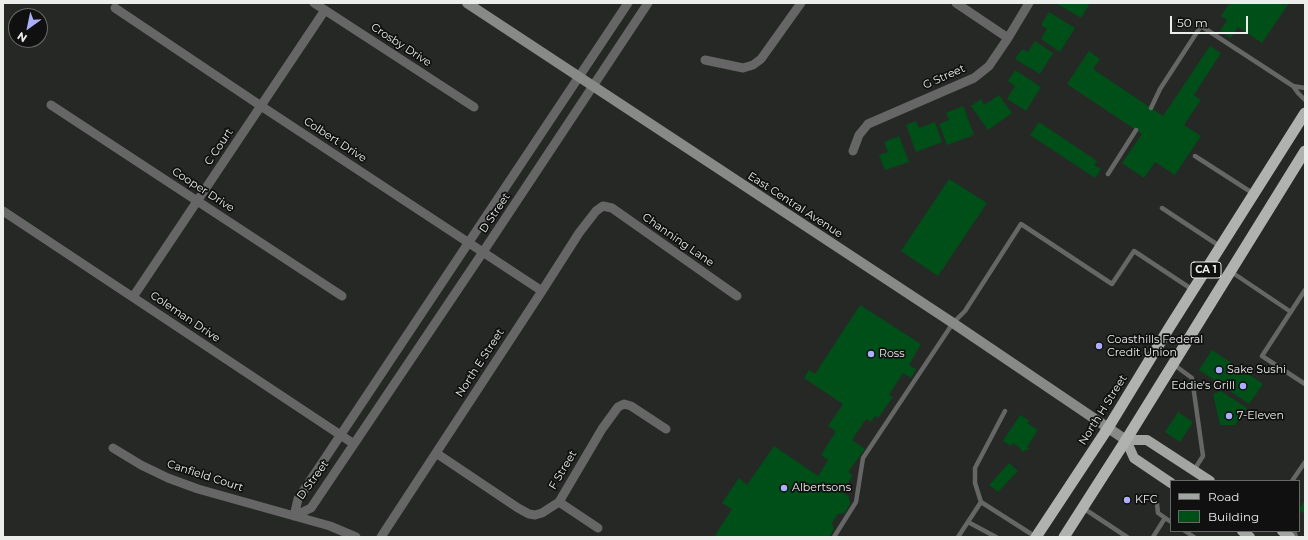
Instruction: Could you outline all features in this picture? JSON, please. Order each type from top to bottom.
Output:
[{"type":"highway","name":"North H Street","points":[[1036,537],[1108,428],[1305,113]]},
{"type":"highway","name":"CA 1","points":[[1064,537],[1126,440],[1305,151]]},
{"type":"main road","name":"East Central Avenue","points":[[467,3],[953,323],[1126,440]]},
{"type":"main road","points":[[1170,482],[1134,458],[1126,440],[1147,440],[1209,480]]},
{"type":"street","name":"Crosby Drive","points":[[314,3],[474,107]]},
{"type":"street","name":"D Street","points":[[294,516],[311,508],[648,3]]},
{"type":"street","points":[[705,60],[743,68],[753,65],[761,59],[801,3]]},
{"type":"street","points":[[956,3],[1008,38]]},
{"type":"street","name":"G Street","points":[[853,151],[859,135],[868,124],[974,78],[989,66],[1029,3]]},
{"type":"street","name":"D Street","points":[[294,516],[298,499],[468,242],[580,77],[627,4]]},
{"type":"street","name":"Colbert Drive","points":[[115,8],[542,291]]},
{"type":"street","name":"C Court","points":[[133,297],[325,10]]},
{"type":"street","name":"Cooper Drive","points":[[51,105],[342,296]]},
{"type":"street","name":"North E Street","points":[[380,537],[542,291],[579,232],[596,210],[603,206]]},
{"type":"street","name":"Channing Lane","points":[[603,206],[612,208],[737,296]]},
{"type":"street","name":"Coleman Drive","points":[[3,211],[354,444]]},
{"type":"street","name":"F Street","points":[[436,453],[506,501],[529,514],[535,515],[542,513],[559,502],[602,429],[618,407],[624,404],[631,406],[666,429]]},
{"type":"street","name":"Canfield Court","points":[[113,448],[141,465],[168,478],[206,491],[330,526],[356,537]]},
{"type":"street","points":[[559,502],[598,528]]},
{"type":"lane","points":[[1151,108],[1160,90],[1201,26],[1293,86],[1305,100]]},
{"type":"lane","points":[[1293,86],[1305,88]]},
{"type":"lane","points":[[1108,174],[1136,130]]},
{"type":"lane","points":[[1195,156],[1254,194]]},
{"type":"lane","points":[[1162,208],[1221,247]]},
{"type":"lane","points":[[834,537],[856,502],[863,458],[953,323],[965,311],[1021,224],[1112,284],[1134,251],[1193,290]]},
{"type":"lane","points":[[1230,271],[1291,312]]},
{"type":"lane","points":[[1305,290],[1262,356],[1305,384]]},
{"type":"lane","points":[[1173,364],[1192,378],[1202,456],[1194,470]]},
{"type":"lane","points":[[1005,411],[975,468],[975,484],[981,502],[1036,537]]},
{"type":"lane","points":[[1293,480],[1305,462]]},
{"type":"lane","points":[[958,537],[981,502]]},
{"type":"lane","points":[[1157,504],[1158,513],[1170,521]]},
{"type":"lane","points":[[1083,508],[1127,537]]},
{"type":"lane","points":[[1153,537],[1165,518]]},
{"type":"lane","points":[[968,522],[996,537]]},
{"type":"building","points":[[1056,3],[1090,3],[1081,18]]},
{"type":"building","points":[[1229,3],[1289,3],[1262,43],[1238,27],[1231,38],[1220,31],[1227,20],[1221,16]]},
{"type":"building","points":[[1049,12],[1075,28],[1060,52],[1041,39],[1047,29],[1041,25]]},
{"type":"building","points":[[1035,41],[1053,53],[1040,74],[1015,59],[1022,49],[1028,52]]},
{"type":"building","points":[[1210,46],[1221,53],[1194,95],[1201,100],[1184,125],[1201,136],[1175,175],[1155,162],[1144,178],[1122,163],[1142,134],[1067,84],[1089,51],[1100,59],[1093,69],[1163,116]]},
{"type":"building","points":[[1015,70],[1041,87],[1026,111],[1007,99],[1015,86],[1008,81]]},
{"type":"building","points":[[999,95],[1012,113],[988,130],[971,106],[981,99],[984,105]]},
{"type":"building","points":[[963,106],[974,135],[947,145],[939,124],[949,120],[946,113]]},
{"type":"building","points":[[916,121],[919,128],[935,122],[942,142],[916,152],[906,125]]},
{"type":"building","points":[[1039,122],[1097,161],[1094,165],[1101,169],[1095,178],[1030,135]]},
{"type":"building","points":[[899,136],[909,162],[885,170],[879,155],[888,152],[884,142]]},
{"type":"building","points":[[949,179],[987,203],[938,276],[901,251]]},
{"type":"building","points":[[860,305],[921,344],[909,365],[916,369],[911,378],[903,373],[889,395],[893,397],[878,418],[875,416],[871,422],[866,419],[852,440],[865,449],[848,472],[853,475],[843,492],[849,497],[850,504],[845,513],[838,514],[832,523],[834,529],[829,537],[714,537],[732,509],[722,503],[739,478],[747,485],[774,446],[818,476],[828,460],[821,455],[836,431],[828,426],[843,404],[804,378],[809,370],[815,374]]},
{"type":"building","points":[[1212,350],[1263,384],[1249,404],[1199,370]]},
{"type":"building","name":"7-Eleven","points":[[1221,391],[1247,408],[1235,425],[1220,425],[1213,394]]},
{"type":"building","points":[[1178,412],[1193,422],[1180,442],[1165,432]]},
{"type":"building","points":[[1020,415],[1029,420],[1027,423],[1038,430],[1027,447],[1029,449],[1022,452],[1020,448],[1013,443],[1011,446],[1003,441]]},
{"type":"building","points":[[1009,463],[1018,471],[998,492],[989,485]]},
{"type":"building","points":[[1305,499],[1305,514],[1300,511]]},
{"type":"place","name":"Coasthills Federal Credit Union","points":[[1099,346]]},
{"type":"place","name":"Ross","points":[[871,354]]},
{"type":"place","name":"Sake Sushi","points":[[1219,370]]},
{"type":"place","name":"Eddie's Grill","points":[[1243,386]]},
{"type":"place","name":"7-Eleven","points":[[1229,416]]},
{"type":"place","name":"Albertsons","points":[[784,488]]},
{"type":"place","name":"KFC","points":[[1127,500]]}]
